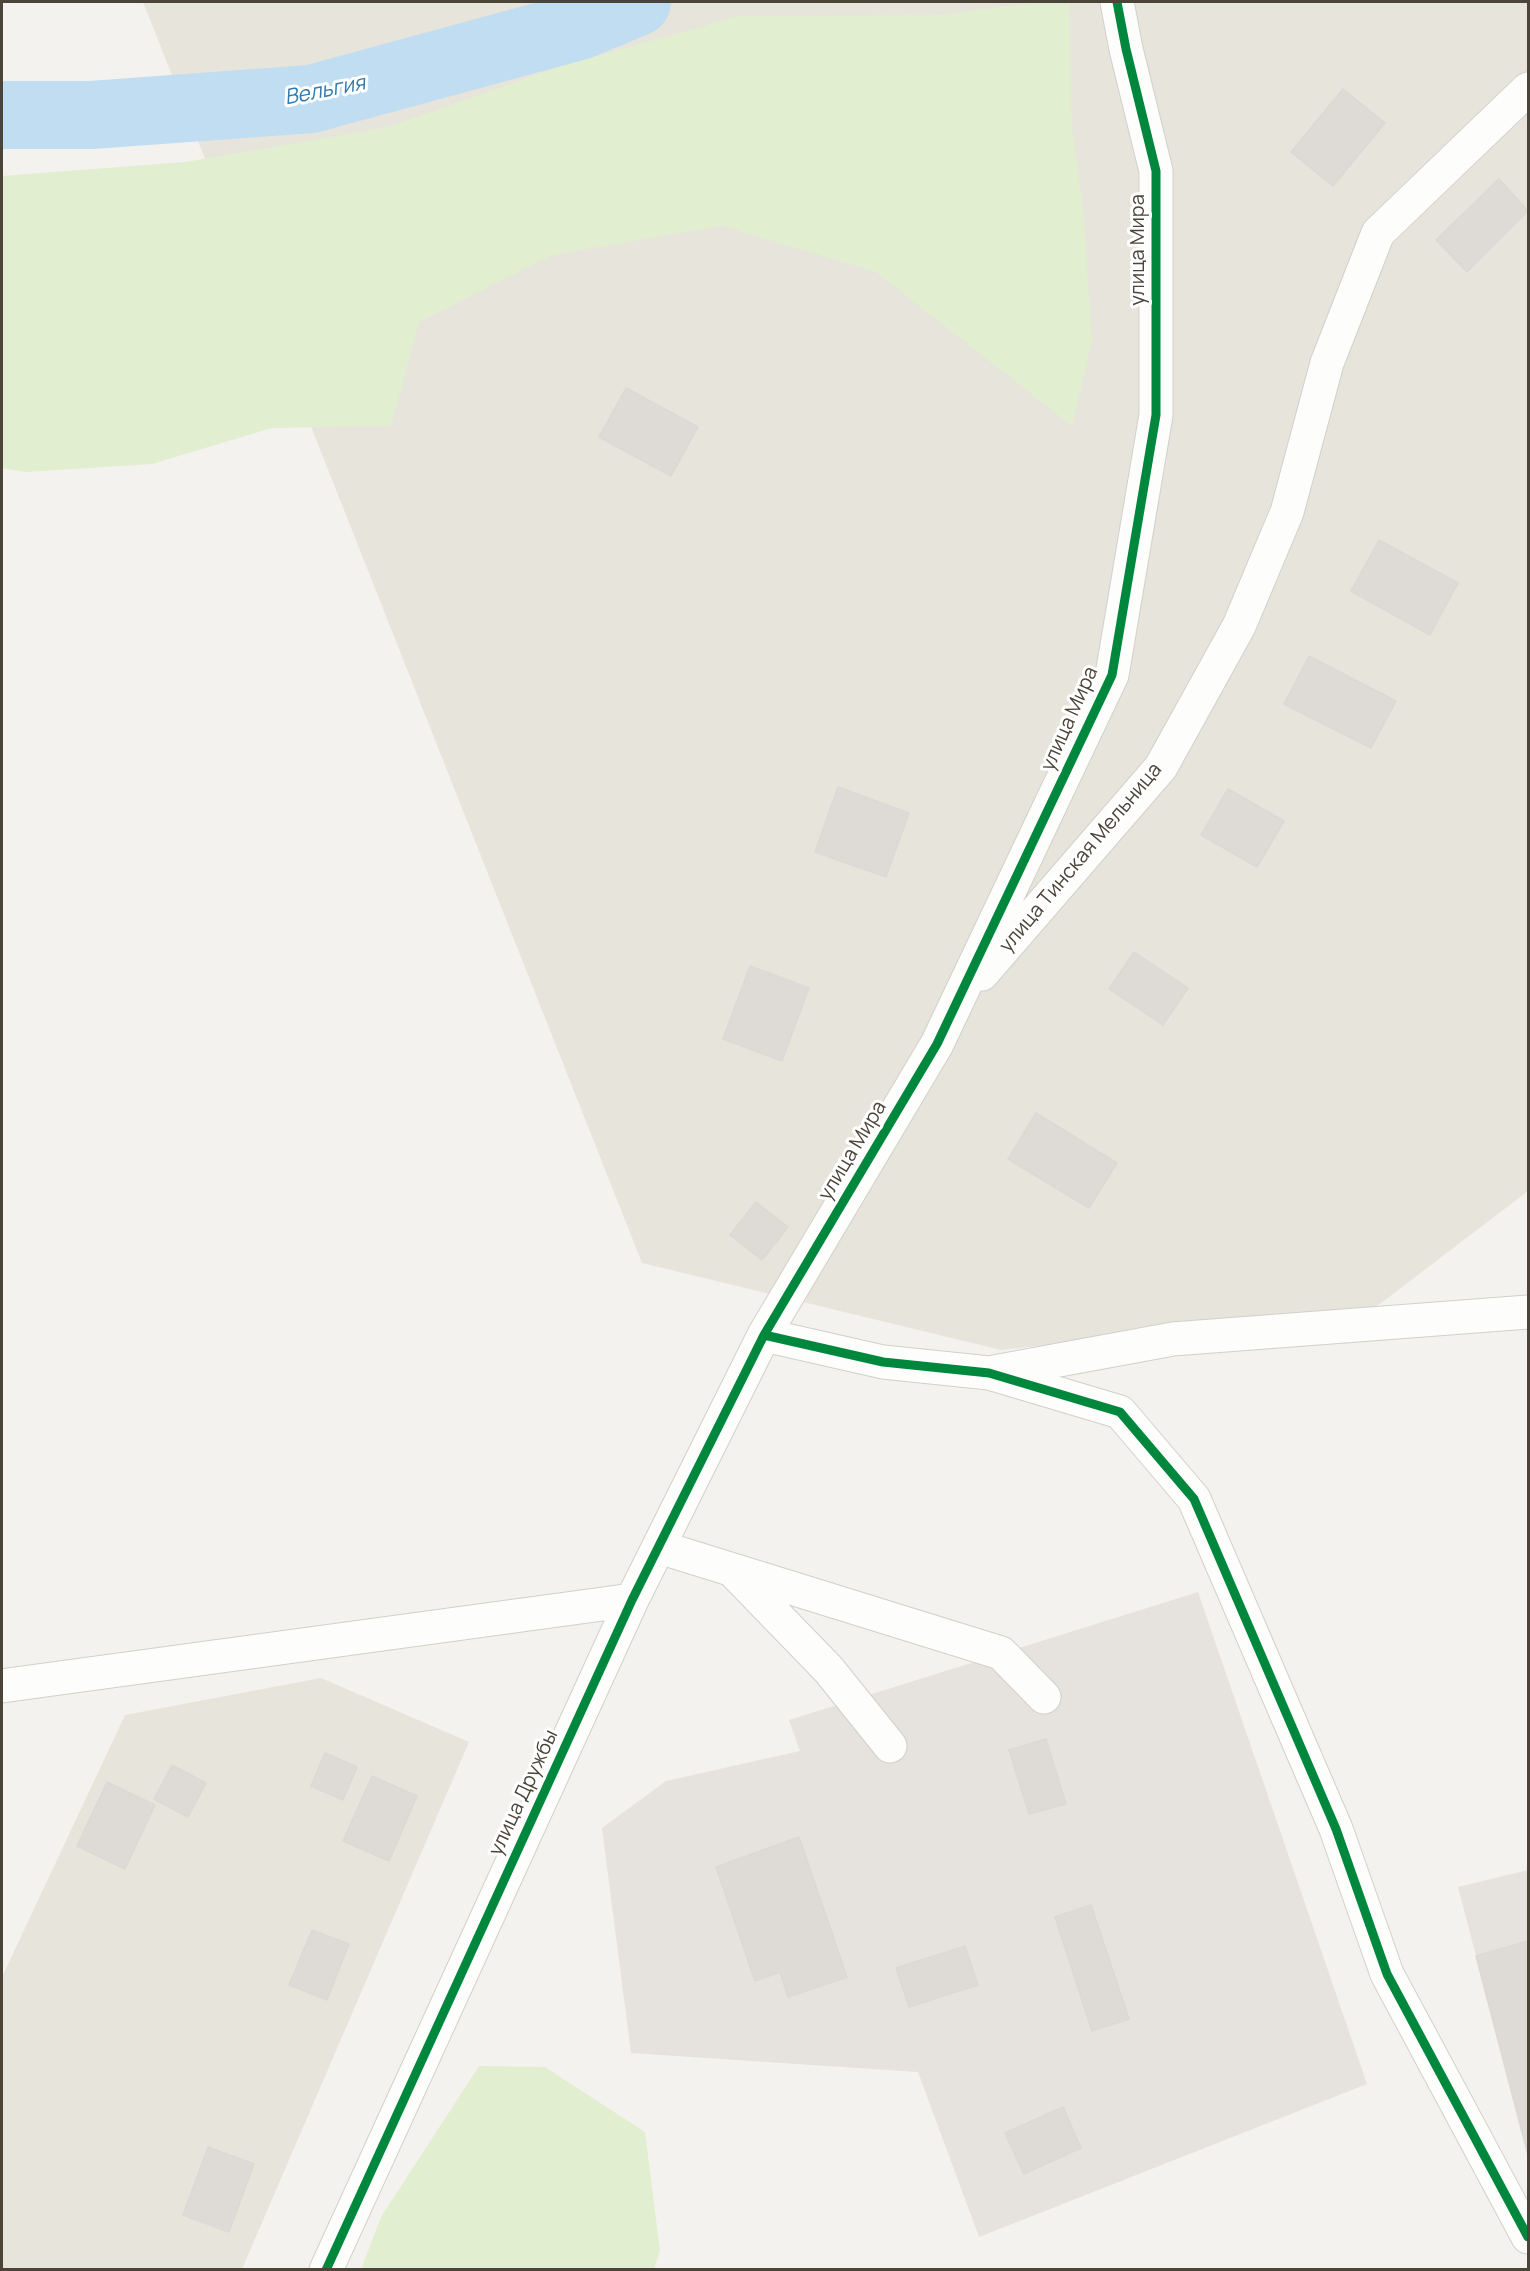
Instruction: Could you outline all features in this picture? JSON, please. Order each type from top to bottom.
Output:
[{"type":"street","name":"улица Мира","points":[[764,1335],[937,1044],[1112,675],[1156,415],[1156,171],[1117,2]]},
{"type":"street","name":"улица Тинская Мельница","points":[[958,1002],[1161,767],[1239,627],[1287,512],[1327,363],[1378,233],[1528,89]]},
{"type":"street","points":[[989,1373],[1173,1339],[1528,1312]]},
{"type":"street","points":[[764,1335],[883,1362],[989,1373],[1120,1412],[1194,1499],[1336,1829],[1388,1974],[1528,2237]]},
{"type":"street","name":"улица Дружбы","points":[[326,2270],[632,1600],[764,1335]]},
{"type":"street","points":[[658,1547],[1001,1653],[1044,1697]]},
{"type":"street","points":[[733,1570],[829,1670],[890,1746]]},
{"type":"street","points":[[2,1686],[632,1600]]},
{"type":"shaded area","points":[[143,2],[1528,2],[1528,1191],[1372,1310],[1001,1350],[642,1263]]},
{"type":"shaded area","points":[[1198,1592],[1367,2084],[979,2237],[918,2072],[631,2053],[602,1828],[666,1781],[800,1751],[789,1720]]},
{"type":"shaded area","points":[[321,1678],[469,1742],[242,2269],[2,2270],[2,1977],[125,1715]]},
{"type":"shaded area","points":[[1528,1870],[1528,2155],[1458,1887]]},
{"type":"green space","points":[[1038,2],[1069,2],[1072,128],[1083,208],[1092,341],[1072,426],[876,272],[722,226],[552,255],[419,322],[391,426],[272,428],[152,464],[26,472],[2,468],[2,176],[185,162],[388,127],[555,68],[739,16],[941,15]]},
{"type":"green space","points":[[479,2066],[545,2067],[645,2132],[660,2251],[654,2269],[361,2269],[381,2217]]},
{"type":"building","points":[[1343,89],[1385,123],[1333,186],[1291,152]]},
{"type":"building","points":[[1499,179],[1528,211],[1467,272],[1436,240]]},
{"type":"building","points":[[626,388],[698,427],[671,476],[599,437]]},
{"type":"building","points":[[1379,540],[1458,583],[1430,635],[1351,591]]},
{"type":"building","points":[[1309,656],[1396,701],[1371,748],[1284,704]]},
{"type":"building","points":[[838,787],[909,813],[886,877],[815,852]]},
{"type":"building","points":[[1228,789],[1284,821],[1257,867],[1201,835]]},
{"type":"building","points":[[1134,952],[1188,988],[1163,1025],[1109,989]]},
{"type":"building","points":[[750,966],[809,988],[782,1061],[723,1039]]},
{"type":"building","points":[[1036,1113],[1117,1163],[1089,1208],[1008,1159]]},
{"type":"building","points":[[756,1202],[788,1227],[762,1260],[730,1235]]},
{"type":"building","points":[[1046,1739],[1066,1804],[1029,1814],[1009,1750]]},
{"type":"building","points":[[325,1753],[357,1767],[343,1800],[311,1786]]},
{"type":"building","points":[[172,1765],[206,1783],[188,1817],[154,1799]]},
{"type":"building","points":[[372,1776],[417,1796],[389,1861],[343,1841]]},
{"type":"building","points":[[107,1782],[155,1805],[125,1869],[77,1846]]},
{"type":"building","points":[[799,1837],[847,1977],[788,1997],[780,1972],[755,1981],[716,1867]]},
{"type":"building","points":[[1091,1905],[1129,2019],[1092,2031],[1055,1917]]},
{"type":"building","points":[[312,1930],[349,1944],[327,2000],[289,1985]]},
{"type":"building","points":[[1528,1941],[1528,2155],[1476,1956]]},
{"type":"building","points":[[965,1946],[978,1985],[909,2007],[896,1968]]},
{"type":"building","points":[[1063,2107],[1081,2148],[1024,2174],[1005,2133]]},
{"type":"building","points":[[208,2147],[254,2164],[229,2232],[183,2215]]},
{"type":"waterway","name":"Вельгия","points":[[2,115],[91,115],[311,99],[579,26],[637,2]]},
{"type":"cycle path","points":[[326,2270],[632,1600],[764,1335],[937,1044],[1112,675],[1156,415],[1156,171],[1117,2]]},
{"type":"cycle path","points":[[764,1335],[883,1362],[989,1373],[1120,1412],[1194,1499],[1336,1829],[1387,1974],[1528,2237]]}]
